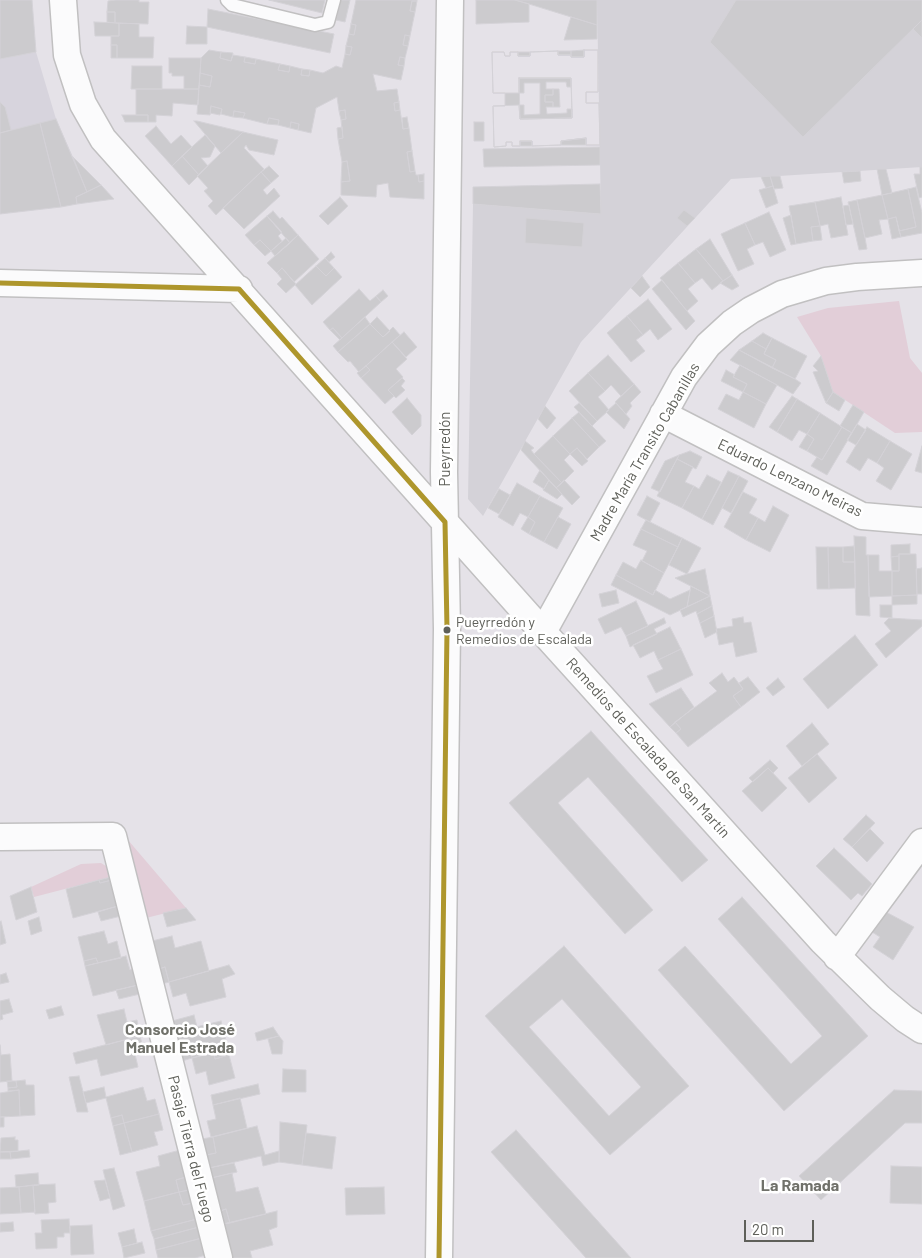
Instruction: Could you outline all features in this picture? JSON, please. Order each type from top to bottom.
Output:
[{"type":"street","name":"Remedios de Escalada de San Martín","points":[[63,0],[67,55],[83,104],[103,139],[837,957],[886,1003],[922,1030]]},
{"type":"street","name":"Pueyrredón","points":[[439,1258],[447,595],[444,472],[450,0]]},
{"type":"street","name":"Madre María Transito Cabanillas","points":[[544,632],[684,377],[708,345],[732,323],[751,310],[782,294],[826,281],[922,273]]},
{"type":"street","points":[[0,283],[238,289]]},
{"type":"street","name":"Eduardo Lenzano Meiras","points":[[663,414],[862,516],[922,521]]},
{"type":"street","name":"Pasaje Tierra del Fuego","points":[[0,837],[113,836],[219,1258]]},
{"type":"street","points":[[837,957],[922,842]]},
{"type":"lane","points":[[227,0],[232,5],[315,25],[328,22],[334,0]]},
{"type":"shaded area","points":[[0,0],[36,52],[56,119],[73,157],[114,199],[0,214]]},
{"type":"shaded area","points":[[597,0],[922,0],[922,167],[731,179],[581,342],[483,516],[468,499],[473,204],[601,214]]},
{"type":"shaded area","points":[[899,301],[910,358],[922,373],[922,432],[895,433],[833,392],[821,356],[797,317],[828,308]]},
{"type":"shaded area","points":[[128,840],[186,908],[146,918]]},
{"type":"shaded area","points":[[101,863],[109,868],[111,877],[34,897],[31,887],[81,864]]},
{"type":"building","points":[[0,0],[32,0],[36,52],[0,59]]},
{"type":"building","points":[[269,0],[325,0],[322,13]]},
{"type":"building","points":[[341,0],[350,0],[345,22],[336,20]]},
{"type":"building","points":[[356,0],[417,0],[412,1],[410,11],[415,12],[410,36],[405,35],[403,45],[408,46],[405,58],[400,57],[398,65],[404,66],[401,80],[373,74],[377,91],[397,89],[399,102],[394,103],[395,111],[400,110],[403,129],[409,128],[412,151],[407,152],[410,172],[415,171],[419,182],[424,181],[424,199],[390,197],[388,183],[377,185],[376,197],[341,195],[341,182],[350,181],[347,161],[342,162],[338,139],[343,138],[341,120],[346,119],[345,110],[339,111],[337,97],[316,108],[311,133],[298,130],[299,124],[291,122],[290,128],[278,125],[279,120],[269,118],[267,124],[243,118],[245,113],[234,111],[233,117],[221,114],[222,109],[211,106],[210,115],[197,114],[199,85],[210,87],[212,76],[200,73],[201,58],[209,50],[221,52],[220,58],[231,61],[233,55],[245,57],[244,62],[255,64],[256,59],[280,64],[278,70],[289,72],[290,66],[302,69],[301,75],[309,76],[310,70],[323,73],[336,66],[342,68],[345,54],[350,55],[352,47],[346,46],[349,34],[354,35],[356,25],[351,24]]},
{"type":"building","points":[[476,0],[515,0],[529,4],[529,22],[476,24]]},
{"type":"building","points":[[515,0],[597,0],[597,25],[529,4]]},
{"type":"building","points":[[736,0],[922,0],[922,20],[803,137],[710,42]]},
{"type":"building","points":[[108,1],[149,2],[148,24],[115,23],[115,12],[107,12]]},
{"type":"building","points":[[412,1],[417,1],[415,12],[410,11]]},
{"type":"building","points":[[208,9],[334,34],[330,53],[207,27]]},
{"type":"building","points":[[107,12],[115,12],[115,23],[107,22]]},
{"type":"building","points":[[571,17],[597,25],[597,39],[564,40]]},
{"type":"building","points":[[922,20],[922,38],[913,29]]},
{"type":"building","points":[[94,22],[119,23],[119,36],[95,36]]},
{"type":"building","points":[[119,23],[139,24],[139,37],[154,37],[153,58],[117,58],[117,45],[111,45],[111,36],[119,36]]},
{"type":"building","points":[[351,24],[356,25],[354,35],[349,34]]},
{"type":"building","points":[[187,26],[207,27],[207,44],[186,44]]},
{"type":"building","points":[[405,35],[410,36],[408,46],[403,45]]},
{"type":"building","points":[[111,45],[117,45],[117,58],[111,58]]},
{"type":"building","points":[[346,46],[352,47],[350,55],[345,54]]},
{"type":"building","points":[[584,50],[598,50],[598,92],[586,92],[586,103],[599,103],[600,145],[586,145],[586,138],[561,141],[561,145],[532,146],[532,141],[520,141],[520,146],[512,146],[512,142],[506,142],[506,146],[494,147],[493,106],[505,106],[505,93],[493,93],[492,52],[504,52],[505,56],[510,56],[510,52],[518,52],[518,56],[530,56],[530,52],[558,51],[558,55],[584,57]],"holes":[[[519,78],[571,78],[572,118],[520,119]]]},
{"type":"building","points":[[584,50],[598,50],[598,92],[586,92],[586,103],[599,103],[600,145],[586,145],[586,138],[561,141],[561,145],[532,146],[532,141],[520,141],[520,146],[512,146],[512,142],[506,142],[506,146],[494,147],[493,106],[519,105],[520,119],[572,118],[572,109],[571,78],[519,78],[519,93],[493,93],[492,52],[504,52],[505,56],[510,56],[510,52],[518,52],[518,56],[530,56],[530,52],[558,51],[558,55],[584,57]]},
{"type":"building","points":[[584,50],[584,57],[571,57],[571,51]]},
{"type":"building","points":[[558,51],[571,51],[571,55],[558,55]]},
{"type":"building","points":[[221,52],[233,53],[231,61],[220,58]]},
{"type":"building","points":[[518,52],[530,52],[530,56],[518,56]]},
{"type":"building","points":[[245,57],[256,59],[255,64],[244,62]]},
{"type":"building","points":[[400,57],[405,58],[404,66],[398,65]]},
{"type":"building","points":[[169,58],[201,58],[199,89],[184,89],[184,76],[172,76],[172,73],[169,73]]},
{"type":"building","points":[[280,64],[290,66],[289,72],[278,70]]},
{"type":"building","points":[[132,66],[162,66],[162,89],[131,89]]},
{"type":"building","points":[[302,69],[310,70],[309,76],[301,75]]},
{"type":"building","points":[[200,73],[212,76],[210,87],[199,85]]},
{"type":"building","points":[[519,78],[571,78],[571,87],[567,87],[566,82],[546,82],[546,89],[553,89],[553,95],[545,95],[545,102],[553,102],[553,107],[546,107],[547,114],[567,113],[567,109],[572,109],[572,118],[520,119],[519,105],[524,105],[524,115],[540,114],[540,83],[524,83],[524,93],[519,93]]},
{"type":"building","points":[[136,89],[199,89],[198,105],[173,103],[172,116],[156,115],[156,122],[148,122],[148,115],[136,115]]},
{"type":"building","points":[[553,89],[559,89],[560,107],[553,107],[553,102],[545,102],[545,95],[553,95]]},
{"type":"building","points":[[0,102],[5,107],[11,130],[0,133]]},
{"type":"building","points":[[399,102],[400,110],[395,111],[394,103]]},
{"type":"building","points":[[211,106],[222,109],[220,115],[210,113]]},
{"type":"building","points":[[345,110],[346,119],[341,120],[339,111]]},
{"type":"building","points":[[234,111],[245,113],[243,118],[233,117]]},
{"type":"building","points":[[122,115],[148,115],[148,122],[125,122]]},
{"type":"building","points":[[407,117],[409,128],[403,129],[402,118]]},
{"type":"building","points":[[269,118],[279,120],[278,125],[267,124]]},
{"type":"building","points":[[56,119],[87,192],[76,197],[77,204],[61,207],[40,123]]},
{"type":"building","points":[[194,121],[197,121],[243,132],[221,153]]},
{"type":"building","points":[[291,122],[299,124],[298,130],[290,128]]},
{"type":"building","points":[[474,122],[484,122],[484,141],[474,141]]},
{"type":"building","points":[[40,123],[61,207],[0,214],[0,133]]},
{"type":"building","points":[[156,126],[171,144],[181,135],[192,147],[172,166],[145,136]]},
{"type":"building","points":[[342,127],[343,138],[338,139],[337,128]]},
{"type":"building","points":[[243,132],[278,140],[274,155],[249,150],[246,145],[244,148],[264,169],[216,215],[208,206],[213,201],[204,191],[208,188],[197,176]]},
{"type":"building","points":[[205,135],[215,146],[210,157],[201,158],[208,166],[199,175],[182,156]]},
{"type":"building","points":[[586,138],[586,145],[561,145],[561,141]]},
{"type":"building","points":[[520,141],[532,141],[532,146],[520,146]]},
{"type":"building","points":[[600,147],[600,165],[484,167],[483,149]]},
{"type":"building","points":[[412,151],[415,171],[410,172],[407,152]]},
{"type":"building","points":[[182,156],[199,175],[189,185],[172,166]]},
{"type":"building","points":[[73,157],[101,185],[87,192]]},
{"type":"building","points":[[347,161],[350,181],[341,182],[342,162]]},
{"type":"building","points":[[269,166],[279,176],[271,183],[261,172]]},
{"type":"building","points":[[920,167],[922,167],[922,197],[919,198],[914,174],[920,174]]},
{"type":"building","points":[[877,169],[886,169],[892,193],[882,195]]},
{"type":"building","points":[[860,171],[861,181],[844,183],[842,172]]},
{"type":"building","points":[[261,172],[271,183],[263,190],[267,195],[274,188],[280,196],[244,229],[223,208]]},
{"type":"building","points":[[424,174],[424,181],[419,182],[418,175]]},
{"type":"building","points":[[770,176],[773,186],[766,188],[761,177]]},
{"type":"building","points":[[770,176],[780,176],[783,188],[774,189]]},
{"type":"building","points":[[600,184],[601,214],[473,204],[473,187]]},
{"type":"building","points":[[101,185],[114,199],[77,204],[76,197]]},
{"type":"building","points":[[773,186],[778,203],[766,208],[759,190]]},
{"type":"building","points":[[916,187],[922,213],[922,233],[901,237],[899,231],[916,227],[908,189]]},
{"type":"building","points":[[908,189],[916,227],[899,231],[896,217],[888,219],[882,195]]},
{"type":"building","points":[[882,195],[888,219],[879,220],[882,234],[865,238],[857,200]]},
{"type":"building","points":[[340,197],[348,206],[328,225],[319,216]]},
{"type":"building","points":[[841,197],[848,235],[831,238],[828,224],[820,226],[815,202]]},
{"type":"building","points":[[857,200],[867,249],[859,250],[848,202]]},
{"type":"building","points":[[815,202],[820,226],[811,227],[813,241],[796,244],[789,206]]},
{"type":"building","points":[[849,205],[853,224],[846,225],[843,206]]},
{"type":"building","points":[[684,210],[695,218],[687,226],[677,218]]},
{"type":"building","points":[[273,211],[280,219],[282,217],[298,235],[290,243],[267,216]]},
{"type":"building","points":[[769,212],[786,250],[770,257],[763,242],[755,245],[745,223]]},
{"type":"building","points":[[791,215],[796,244],[791,245],[783,218]]},
{"type":"building","points":[[267,216],[282,232],[278,236],[282,241],[271,251],[260,240],[254,245],[245,235]]},
{"type":"building","points":[[896,217],[901,237],[892,239],[888,219]]},
{"type":"building","points":[[526,218],[584,223],[582,247],[525,243]]},
{"type":"building","points":[[745,223],[755,245],[747,249],[754,264],[738,271],[721,234]]},
{"type":"building","points":[[820,226],[822,240],[813,241],[811,227]]},
{"type":"building","points":[[298,235],[319,259],[294,282],[282,268],[277,273],[267,263]]},
{"type":"building","points":[[286,238],[290,243],[275,256],[271,251]]},
{"type":"building","points":[[710,239],[732,275],[723,281],[696,249]]},
{"type":"building","points":[[260,240],[271,251],[265,256],[254,245]]},
{"type":"building","points":[[696,249],[723,281],[712,290],[702,278],[695,283],[678,263]]},
{"type":"building","points":[[331,252],[335,257],[329,262],[325,258]]},
{"type":"building","points":[[325,258],[334,268],[326,276],[316,266]]},
{"type":"building","points":[[678,263],[695,283],[688,289],[698,301],[687,311],[660,278]]},
{"type":"building","points":[[316,266],[326,276],[334,268],[342,277],[312,305],[295,285]]},
{"type":"building","points":[[282,268],[296,284],[286,293],[277,284],[282,279],[277,273]]},
{"type":"building","points":[[732,275],[739,286],[732,290],[720,283]]},
{"type":"building","points":[[642,276],[650,287],[640,297],[631,288]]},
{"type":"building","points":[[662,280],[695,321],[686,330],[652,289]]},
{"type":"building","points":[[359,289],[370,301],[376,296],[381,302],[342,338],[333,328],[330,330],[323,322]]},
{"type":"building","points":[[383,290],[388,296],[381,302],[376,296]]},
{"type":"building","points":[[648,299],[672,329],[658,340],[650,329],[643,335],[627,316]]},
{"type":"building","points":[[627,316],[643,335],[636,340],[645,351],[631,362],[607,333]]},
{"type":"building","points":[[365,317],[370,324],[338,352],[333,346]]},
{"type":"building","points":[[377,317],[390,331],[383,337],[370,324]]},
{"type":"building","points":[[370,324],[383,337],[393,327],[400,335],[359,372],[350,361],[348,362],[338,352]]},
{"type":"building","points":[[333,328],[342,338],[340,340],[330,330]]},
{"type":"building","points":[[404,332],[417,347],[406,357],[392,342]]},
{"type":"building","points":[[763,333],[772,338],[766,349],[752,341]]},
{"type":"building","points":[[772,338],[807,356],[795,379],[772,368],[776,360],[764,354]]},
{"type":"building","points":[[752,341],[766,349],[764,354],[776,360],[772,368],[739,350]]},
{"type":"building","points":[[392,342],[407,359],[396,369],[403,377],[388,390],[394,396],[385,404],[361,378],[370,370],[366,366]]},
{"type":"building","points":[[739,350],[801,383],[793,394],[730,360]]},
{"type":"building","points":[[608,355],[634,384],[621,396],[611,385],[605,391],[588,373]]},
{"type":"building","points":[[821,356],[833,392],[826,403],[813,372],[818,371],[813,366]]},
{"type":"building","points":[[740,365],[777,385],[766,404],[743,392],[747,384],[733,377]]},
{"type":"building","points":[[366,366],[370,370],[361,378],[357,373]]},
{"type":"building","points":[[726,370],[735,375],[733,377],[747,384],[743,392],[721,381]]},
{"type":"building","points":[[588,373],[605,391],[598,397],[609,410],[597,421],[569,391]]},
{"type":"building","points":[[402,378],[405,381],[401,386],[405,390],[396,398],[388,390]]},
{"type":"building","points":[[634,384],[641,392],[630,403],[632,406],[626,414],[615,402]]},
{"type":"building","points":[[743,392],[766,404],[754,428],[718,409],[726,394],[739,400]]},
{"type":"building","points":[[833,392],[845,400],[839,411],[826,403]]},
{"type":"building","points":[[792,396],[797,399],[777,432],[769,427]]},
{"type":"building","points":[[407,398],[421,415],[421,426],[412,435],[392,412]]},
{"type":"building","points":[[797,399],[820,413],[807,434],[799,430],[792,441],[777,432]]},
{"type":"building","points":[[579,403],[597,421],[592,426],[574,407]]},
{"type":"building","points":[[616,403],[630,419],[624,429],[606,412]]},
{"type":"building","points":[[853,405],[864,412],[852,433],[840,426]]},
{"type":"building","points":[[545,406],[556,418],[547,429],[538,419]]},
{"type":"building","points":[[579,412],[606,441],[599,447],[572,418]]},
{"type":"building","points":[[820,413],[842,427],[822,460],[807,451],[814,439],[807,434]]},
{"type":"building","points":[[572,418],[599,447],[587,459],[577,448],[570,454],[553,436]]},
{"type":"building","points":[[857,424],[866,430],[856,445],[847,440]]},
{"type":"building","points":[[842,427],[852,433],[827,475],[811,466],[817,457],[822,460]]},
{"type":"building","points":[[867,427],[890,441],[877,463],[868,458],[860,471],[846,462]]},
{"type":"building","points":[[807,434],[814,439],[807,451],[799,447]]},
{"type":"building","points":[[553,436],[570,454],[564,460],[574,471],[562,483],[534,454]]},
{"type":"building","points":[[525,441],[534,448],[531,450],[534,454],[562,483],[556,488],[521,450]]},
{"type":"building","points":[[890,441],[912,454],[891,490],[876,481],[884,468],[877,463]]},
{"type":"building","points":[[922,446],[922,473],[915,471]]},
{"type":"building","points":[[577,448],[588,461],[582,466],[570,454]]},
{"type":"building","points":[[690,451],[702,457],[696,469],[677,459],[679,455]]},
{"type":"building","points":[[679,455],[660,492],[651,488],[665,461]]},
{"type":"building","points":[[677,459],[693,467],[685,482],[694,486],[682,508],[657,496]]},
{"type":"building","points":[[540,470],[549,480],[544,489],[533,482]]},
{"type":"building","points":[[728,471],[739,476],[713,525],[702,519]]},
{"type":"building","points":[[707,475],[721,482],[702,519],[682,508],[694,486],[699,489]]},
{"type":"building","points":[[739,476],[748,481],[731,513],[722,508]]},
{"type":"building","points":[[549,480],[562,494],[557,499],[543,490]]},
{"type":"building","points":[[564,480],[580,497],[572,505],[556,488]]},
{"type":"building","points":[[517,483],[540,496],[528,517],[520,513],[513,526],[498,517]]},
{"type":"building","points":[[499,489],[510,495],[499,514],[488,508]]},
{"type":"building","points":[[743,492],[757,499],[749,513],[758,518],[746,540],[724,527]]},
{"type":"building","points":[[540,496],[563,508],[544,542],[529,534],[535,522],[528,517]]},
{"type":"building","points":[[647,496],[660,503],[650,522],[637,515]]},
{"type":"building","points":[[773,506],[789,515],[770,552],[746,540],[758,518],[765,522]]},
{"type":"building","points":[[528,517],[535,522],[529,534],[521,529]]},
{"type":"building","points":[[558,517],[571,524],[557,549],[544,542]]},
{"type":"building","points":[[646,520],[682,538],[678,547],[641,529]]},
{"type":"building","points":[[641,529],[678,547],[664,573],[642,561],[647,551],[633,545]]},
{"type":"building","points":[[854,536],[866,537],[870,616],[856,615]]},
{"type":"building","points":[[682,538],[701,548],[687,574],[669,565]]},
{"type":"building","points":[[910,544],[910,554],[899,554],[899,556],[891,557],[891,545]]},
{"type":"building","points":[[854,546],[855,562],[843,562],[843,547]]},
{"type":"building","points":[[816,547],[828,547],[829,589],[817,589]]},
{"type":"building","points":[[828,547],[843,547],[843,562],[855,562],[855,588],[829,589]]},
{"type":"building","points":[[899,554],[916,554],[917,595],[892,596],[892,571],[899,571]]},
{"type":"building","points":[[868,555],[879,555],[879,571],[892,571],[892,596],[869,597]]},
{"type":"building","points":[[899,556],[899,571],[892,571],[891,557]]},
{"type":"building","points":[[641,560],[664,573],[653,595],[616,575],[623,562],[636,569]]},
{"type":"building","points":[[922,568],[922,594],[917,594],[916,569]]},
{"type":"building","points":[[705,569],[710,596],[675,578],[687,574]]},
{"type":"building","points":[[616,575],[653,595],[655,590],[670,599],[690,590],[687,607],[670,615],[611,585]]},
{"type":"building","points":[[691,586],[710,596],[687,607]]},
{"type":"building","points":[[616,590],[619,603],[602,607],[599,594]]},
{"type":"building","points":[[917,595],[917,604],[892,605],[892,596]]},
{"type":"building","points":[[710,596],[712,606],[697,614],[696,611],[683,617],[680,610]]},
{"type":"building","points":[[636,601],[648,626],[626,636],[621,627],[605,634],[598,619]]},
{"type":"building","points":[[880,605],[892,605],[892,618],[880,617]]},
{"type":"building","points":[[712,606],[714,616],[700,623],[697,614]]},
{"type":"building","points":[[714,616],[717,632],[705,638],[700,623]]},
{"type":"building","points":[[743,617],[744,623],[751,622],[757,652],[736,657],[733,642],[719,645],[716,629],[733,626],[732,619]]},
{"type":"building","points":[[664,618],[666,623],[654,629],[657,634],[630,647],[626,636]]},
{"type":"building","points":[[889,618],[922,620],[922,626],[886,658],[875,644],[891,631],[884,623]]},
{"type":"building","points":[[670,627],[681,649],[658,660],[654,651],[640,658],[633,645]]},
{"type":"building","points":[[855,635],[878,665],[828,709],[803,679]]},
{"type":"building","points":[[681,649],[693,675],[656,693],[647,676],[663,669],[658,660]]},
{"type":"building","points":[[722,673],[728,682],[734,677],[743,689],[733,696],[741,707],[688,747],[676,733],[681,729],[675,722],[717,691],[709,683]]},
{"type":"building","points":[[748,677],[760,692],[741,707],[733,696],[743,689],[739,683]]},
{"type":"building","points":[[778,678],[785,687],[773,696],[766,688]]},
{"type":"building","points":[[681,688],[694,707],[670,727],[649,704]]},
{"type":"building","points":[[675,722],[681,729],[676,733],[670,727]]},
{"type":"building","points":[[812,723],[829,744],[802,766],[786,746]]},
{"type":"building","points":[[591,731],[708,860],[682,882],[588,777],[558,803],[653,910],[625,934],[509,803]]},
{"type":"building","points":[[817,754],[837,778],[809,803],[788,778]]},
{"type":"building","points":[[770,760],[778,768],[773,773],[768,768],[753,782],[749,778]]},
{"type":"building","points":[[768,768],[787,788],[762,812],[742,791]]},
{"type":"building","points":[[866,815],[875,823],[852,847],[843,839]]},
{"type":"building","points":[[870,829],[884,843],[867,862],[852,847]]},
{"type":"building","points":[[834,848],[872,884],[862,896],[858,893],[851,900],[816,866]]},
{"type":"building","points":[[111,877],[112,880],[100,883],[99,880]]},
{"type":"building","points":[[99,880],[100,883],[112,880],[118,906],[73,918],[66,889]]},
{"type":"building","points":[[31,887],[37,912],[16,920],[10,896]]},
{"type":"building","points":[[742,897],[868,1036],[784,1111],[658,970],[685,946],[791,1064],[822,1036],[718,919]]},
{"type":"building","points":[[118,906],[121,916],[101,921],[98,912]]},
{"type":"building","points":[[186,908],[196,920],[167,927],[163,913]]},
{"type":"building","points":[[886,912],[914,927],[893,960],[873,947],[880,937],[872,932]]},
{"type":"building","points":[[39,917],[42,931],[31,935],[28,921]]},
{"type":"building","points":[[0,922],[6,943],[0,945]]},
{"type":"building","points":[[104,931],[108,944],[117,941],[121,958],[98,963],[96,958],[84,961],[78,937]]},
{"type":"building","points":[[172,936],[175,948],[201,941],[209,971],[169,982],[165,967],[159,969],[152,941]]},
{"type":"building","points":[[564,946],[689,1086],[610,1155],[485,1016]],"holes":[[[562,999],[641,1087],[609,1116],[529,1027]]]},
{"type":"building","points":[[126,956],[130,970],[134,968],[138,985],[93,996],[85,966]]},
{"type":"building","points":[[96,958],[98,963],[85,966],[84,961]]},
{"type":"building","points":[[229,965],[235,974],[222,979],[226,997],[190,1006],[186,993],[173,997],[169,982]]},
{"type":"building","points":[[165,967],[169,982],[162,984],[159,969]]},
{"type":"building","points":[[6,973],[9,982],[0,984],[0,975]]},
{"type":"building","points":[[138,985],[140,994],[119,999],[116,990]]},
{"type":"building","points":[[9,999],[13,1012],[2,1015],[3,1019],[0,1020],[0,1001]]},
{"type":"building","points":[[61,1006],[64,1015],[49,1019],[46,1010]]},
{"type":"building","points":[[124,1009],[127,1022],[137,1020],[140,1036],[106,1045],[97,1015]]},
{"type":"building","points":[[194,1015],[197,1027],[175,1032],[172,1021]]},
{"type":"building","points":[[221,1021],[228,1049],[192,1058],[188,1043],[178,1045],[175,1032]]},
{"type":"building","points":[[273,1027],[279,1036],[257,1041],[255,1033]]},
{"type":"building","points":[[140,1036],[144,1052],[135,1054],[138,1067],[101,1076],[97,1059],[76,1064],[73,1053]]},
{"type":"building","points":[[279,1036],[283,1041],[282,1054],[272,1054],[268,1039]]},
{"type":"building","points":[[188,1043],[192,1058],[182,1061],[178,1045]]},
{"type":"building","points":[[0,1045],[1,1055],[10,1054],[12,1081],[0,1082]]},
{"type":"building","points":[[228,1049],[229,1055],[215,1059],[214,1053]]},
{"type":"building","points":[[214,1053],[215,1059],[229,1055],[235,1078],[209,1085],[206,1071],[196,1074],[192,1058]]},
{"type":"building","points":[[283,1069],[306,1070],[306,1092],[282,1092]]},
{"type":"building","points":[[79,1076],[88,1112],[77,1112],[69,1077]]},
{"type":"building","points":[[25,1080],[26,1085],[34,1085],[35,1115],[20,1116],[19,1090],[8,1091],[8,1088],[17,1087],[16,1081]]},
{"type":"building","points":[[7,1081],[16,1081],[17,1087],[8,1088]]},
{"type":"building","points":[[258,1084],[260,1094],[213,1105],[211,1095]]},
{"type":"building","points":[[104,1087],[106,1097],[143,1087],[147,1101],[155,1099],[159,1114],[124,1123],[122,1115],[111,1118],[106,1098],[86,1103],[83,1092]]},
{"type":"building","points":[[19,1090],[20,1116],[0,1117],[0,1093]]},
{"type":"building","points":[[894,1090],[922,1091],[922,1123],[905,1123],[821,1200],[799,1176]]},
{"type":"building","points":[[240,1098],[247,1128],[211,1137],[207,1121],[216,1119],[213,1105]]},
{"type":"building","points":[[159,1114],[163,1130],[154,1132],[158,1145],[132,1152],[124,1123]]},
{"type":"building","points":[[122,1115],[124,1123],[113,1126],[111,1118]]},
{"type":"building","points":[[0,1117],[4,1117],[4,1127],[0,1127]]},
{"type":"building","points":[[280,1122],[307,1125],[302,1165],[279,1162]]},
{"type":"building","points":[[124,1123],[132,1152],[120,1155],[113,1126]]},
{"type":"building","points":[[257,1126],[265,1155],[279,1151],[279,1162],[263,1166],[261,1156],[209,1168],[206,1155],[216,1153],[213,1137]]},
{"type":"building","points":[[516,1130],[631,1258],[586,1258],[491,1152]]},
{"type":"building","points":[[306,1133],[336,1137],[332,1169],[302,1165]]},
{"type":"building","points":[[15,1137],[15,1140],[18,1140],[18,1151],[0,1152],[1,1138]]},
{"type":"building","points":[[213,1137],[216,1153],[206,1155],[202,1139]]},
{"type":"building","points":[[29,1150],[30,1157],[11,1159],[10,1152]]},
{"type":"building","points":[[180,1150],[186,1177],[176,1180],[179,1192],[144,1201],[136,1172],[160,1166],[158,1156]]},
{"type":"building","points":[[0,1152],[10,1152],[11,1159],[0,1159]]},
{"type":"building","points":[[234,1163],[237,1172],[211,1178],[209,1168]]},
{"type":"building","points":[[891,1166],[922,1167],[922,1204],[890,1203]]},
{"type":"building","points":[[114,1168],[125,1206],[113,1210],[103,1170]]},
{"type":"building","points":[[38,1173],[39,1185],[16,1187],[15,1175]]},
{"type":"building","points":[[232,1173],[236,1192],[258,1187],[266,1214],[230,1223],[226,1209],[220,1211],[211,1178]]},
{"type":"building","points":[[186,1177],[189,1190],[179,1192],[176,1180]]},
{"type":"building","points":[[105,1180],[110,1198],[100,1201],[94,1181]]},
{"type":"building","points":[[55,1184],[56,1202],[48,1203],[49,1213],[35,1214],[33,1185]]},
{"type":"building","points":[[33,1185],[35,1212],[21,1213],[19,1187]]},
{"type":"building","points":[[19,1187],[21,1213],[0,1214],[0,1188]]},
{"type":"building","points":[[384,1187],[385,1214],[346,1215],[345,1188]]},
{"type":"building","points":[[189,1190],[193,1203],[183,1205],[179,1192]]},
{"type":"building","points":[[179,1192],[183,1205],[193,1203],[197,1219],[151,1231],[144,1201]]},
{"type":"building","points":[[226,1209],[230,1223],[223,1224],[220,1211]]},
{"type":"building","points":[[277,1211],[277,1227],[269,1230],[273,1245],[250,1251],[252,1258],[231,1258],[223,1224]]},
{"type":"building","points":[[69,1219],[70,1233],[64,1233],[64,1237],[57,1237],[57,1248],[36,1249],[35,1233],[42,1233],[41,1220]]},
{"type":"building","points":[[197,1219],[199,1227],[154,1239],[151,1231]]},
{"type":"building","points":[[13,1222],[14,1231],[0,1232],[0,1223]]},
{"type":"building","points":[[92,1225],[94,1254],[71,1255],[70,1226]]},
{"type":"building","points":[[199,1227],[202,1238],[156,1250],[154,1239]]},
{"type":"building","points":[[134,1229],[137,1243],[122,1247],[118,1233]]},
{"type":"building","points":[[202,1238],[206,1255],[195,1258],[158,1258],[156,1250]]},
{"type":"building","points":[[142,1242],[145,1253],[124,1258],[122,1247]]},
{"type":"transit line","name":"20","points":[[0,283],[239,289],[445,522],[447,629],[439,1258]]},
{"type":"place","name":"Pueyrredón y Remedios de Escalada","points":[[447,630]]},
{"type":"district","name":"Consorcio José Manuel Estrada","points":[[180,1039]]},
{"type":"district","name":"La Ramada","points":[[800,1186]]}]
